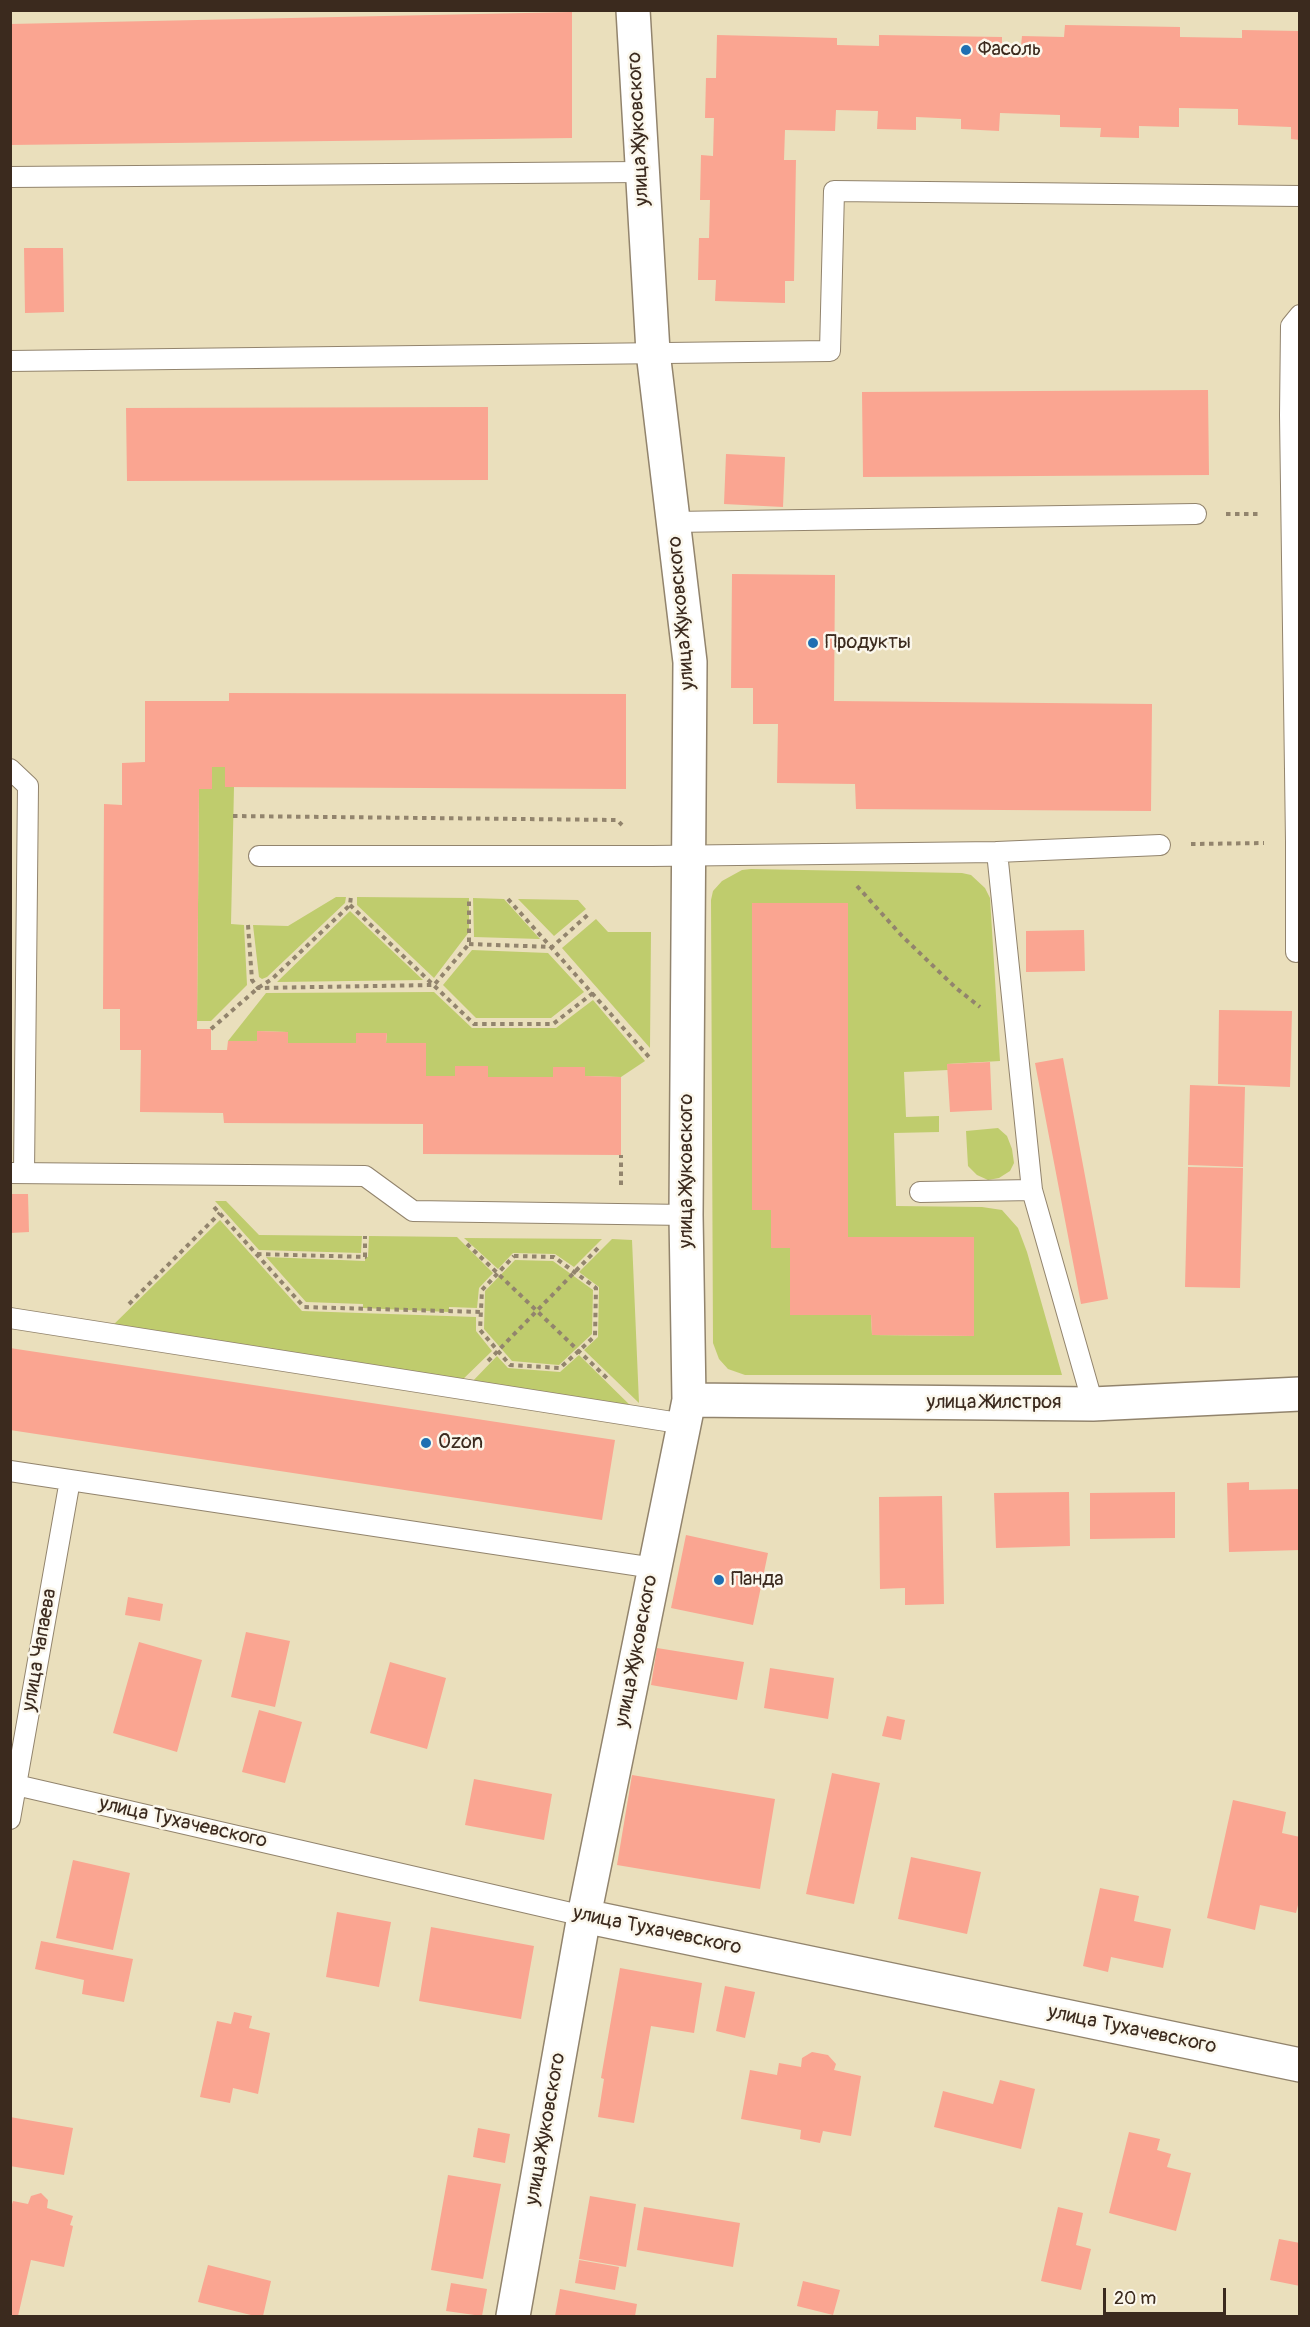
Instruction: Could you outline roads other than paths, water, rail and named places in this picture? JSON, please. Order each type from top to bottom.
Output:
[{"type":"street","name":"улица Жуковского","points":[[513,2316],[584,1916],[687,1412],[690,662],[653,352],[633,10]]},
{"type":"street","name":"улица Жилстроя","points":[[687,1412],[1093,1404],[1299,1394]]},
{"type":"street","name":"улица Тухачевского","points":[[584,1916],[1299,2065]]},
{"type":"lane","points":[[10,177],[641,172]]},
{"type":"lane","points":[[10,361],[830,351],[834,191],[1299,196]]},
{"type":"lane","points":[[1296,952],[1292,514],[1295,415],[1291,326],[1299,315]]},
{"type":"lane","points":[[673,522],[1196,514]]},
{"type":"lane","points":[[10,769],[28,786],[17,1173],[365,1176],[413,1211],[686,1215]]},
{"type":"lane","points":[[259,856],[652,856],[997,852],[1160,845]]},
{"type":"lane","points":[[997,852],[1032,1190],[1093,1404]]},
{"type":"lane","points":[[920,1192],[1032,1190]]},
{"type":"lane","points":[[10,1318],[648,1418],[687,1412]]},
{"type":"lane","points":[[10,1471],[654,1568]]},
{"type":"lane","name":"улица Чапаева","points":[[10,1819],[70,1480]]},
{"type":"lane","name":"улица Тухачевского","points":[[16,1785],[584,1916]]},
{"type":"place","name":"Фасоль","points":[[966,50]]},
{"type":"place","name":"Продукты","points":[[813,643]]},
{"type":"place","name":"Ozon","points":[[426,1443]]},
{"type":"place","name":"Панда","points":[[719,1580]]}]
